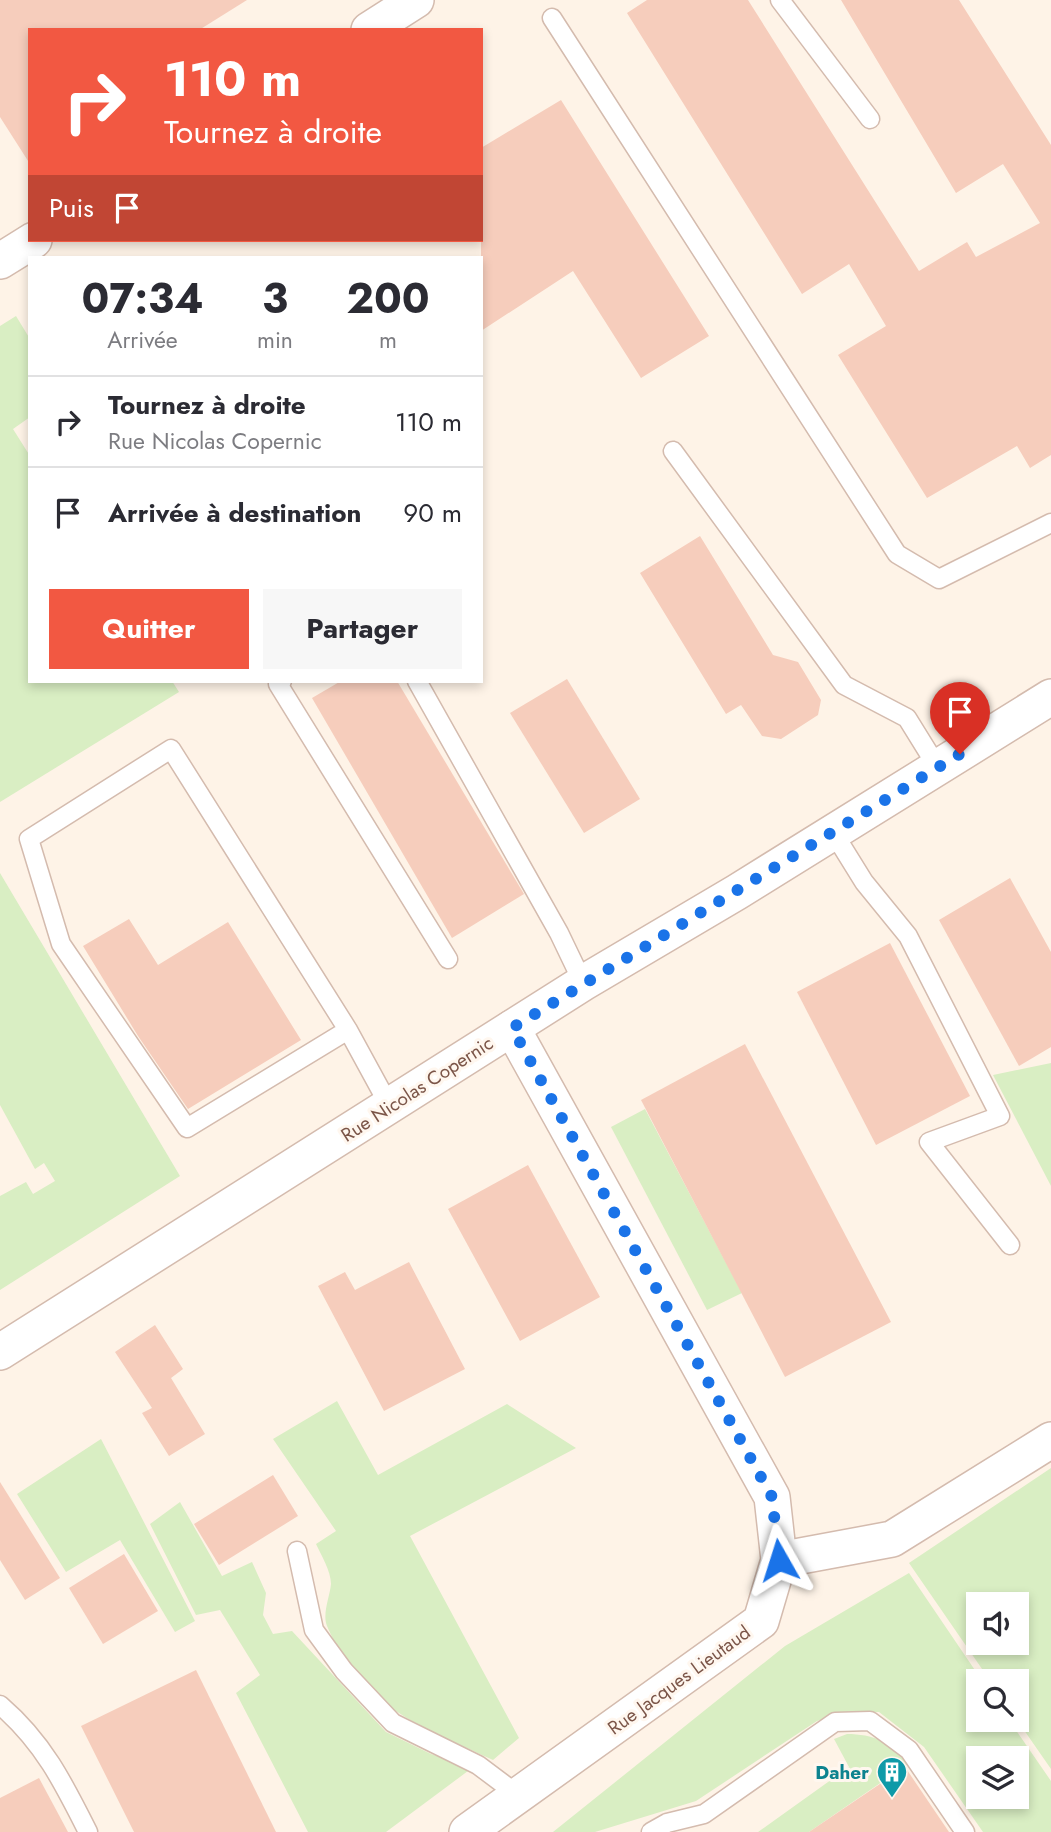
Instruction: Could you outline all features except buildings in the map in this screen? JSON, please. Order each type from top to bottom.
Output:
[{"type":"street","points":[[372,28],[416,0]]},
{"type":"street","points":[[0,261],[33,242]]},
{"type":"street","name":"Rue Nicolas Copernic","points":[[0,1352],[583,983],[1051,697]]},
{"type":"street","name":"Rue Jacques Lieutaud","points":[[470,1831],[761,1620],[779,1560],[772,1497],[512,1028]]},
{"type":"street","points":[[779,1560],[892,1539],[1051,1440]]},
{"type":"lane","points":[[780,0],[870,120]]},
{"type":"lane","points":[[552,19],[898,554],[939,579],[1051,523]]},
{"type":"lane","points":[[38,242],[48,256]]},
{"type":"lane","points":[[673,451],[844,685],[907,718],[938,768]]},
{"type":"lane","points":[[279,683],[448,959]]},
{"type":"lane","points":[[418,683],[559,933],[583,983]]},
{"type":"lane","points":[[348,1030],[187,1128],[61,944],[29,839],[171,749],[348,1030],[390,1107]]},
{"type":"lane","points":[[833,832],[864,882],[908,936],[1000,1116],[929,1142],[1010,1244]]},
{"type":"lane","points":[[297,1550],[314,1630],[344,1671],[393,1723],[478,1765],[518,1795]]},
{"type":"lane","points":[[0,1705],[22,1724],[55,1767],[88,1832]]},
{"type":"lane","points":[[651,1832],[667,1824],[704,1814],[835,1722],[870,1721],[909,1750],[965,1832]]},
{"type":"green space","points":[[16,316],[28,336],[28,418],[13,429],[28,453],[28,683],[173,683],[179,692],[0,802],[0,326]]},
{"type":"green space","points":[[0,873],[180,1176],[0,1290],[0,1196],[26,1182],[33,1194],[55,1181],[44,1163],[35,1169],[0,1105]]},
{"type":"green space","points":[[1051,1063],[1051,1186],[993,1075]]},
{"type":"green space","points":[[645,1109],[742,1293],[707,1310],[611,1127]]},
{"type":"green space","points":[[337,1401],[378,1475],[507,1404],[576,1448],[410,1536],[519,1738],[493,1760],[417,1724],[375,1695],[357,1677],[341,1654],[327,1626],[325,1616],[331,1579],[316,1544],[336,1531],[273,1439]]},
{"type":"green space","points":[[101,1439],[195,1621],[175,1632],[120,1540],[66,1572],[17,1494]]},
{"type":"green space","points":[[1051,1468],[1051,1769],[1025,1732],[1029,1732],[1029,1669],[982,1669],[972,1655],[1029,1655],[1029,1592],[966,1592],[966,1646],[909,1563]]},
{"type":"green space","points":[[180,1502],[222,1576],[252,1562],[266,1593],[263,1615],[273,1634],[292,1631],[386,1732],[431,1754],[472,1768],[386,1832],[308,1832],[236,1693],[260,1675],[220,1610],[196,1615],[150,1524]]},
{"type":"green space","points":[[909,1573],[974,1669],[966,1669],[966,1732],[1017,1732],[1027,1746],[966,1746],[966,1808],[924,1747],[879,1712],[846,1712],[817,1721],[696,1801],[595,1832],[553,1832],[785,1646]]},
{"type":"green space","points":[[847,1734],[882,1741],[896,1750],[908,1764],[809,1832],[758,1832],[849,1767],[834,1739]]},
{"type":"green space","points":[[1029,1749],[1051,1781],[1051,1832],[983,1832],[967,1809],[1029,1809]]},
{"type":"place","name":"Daher","points":[[892,1799]]},
{"type":"route","points":[[779,1560],[772,1497],[512,1028],[960,754]]}]
